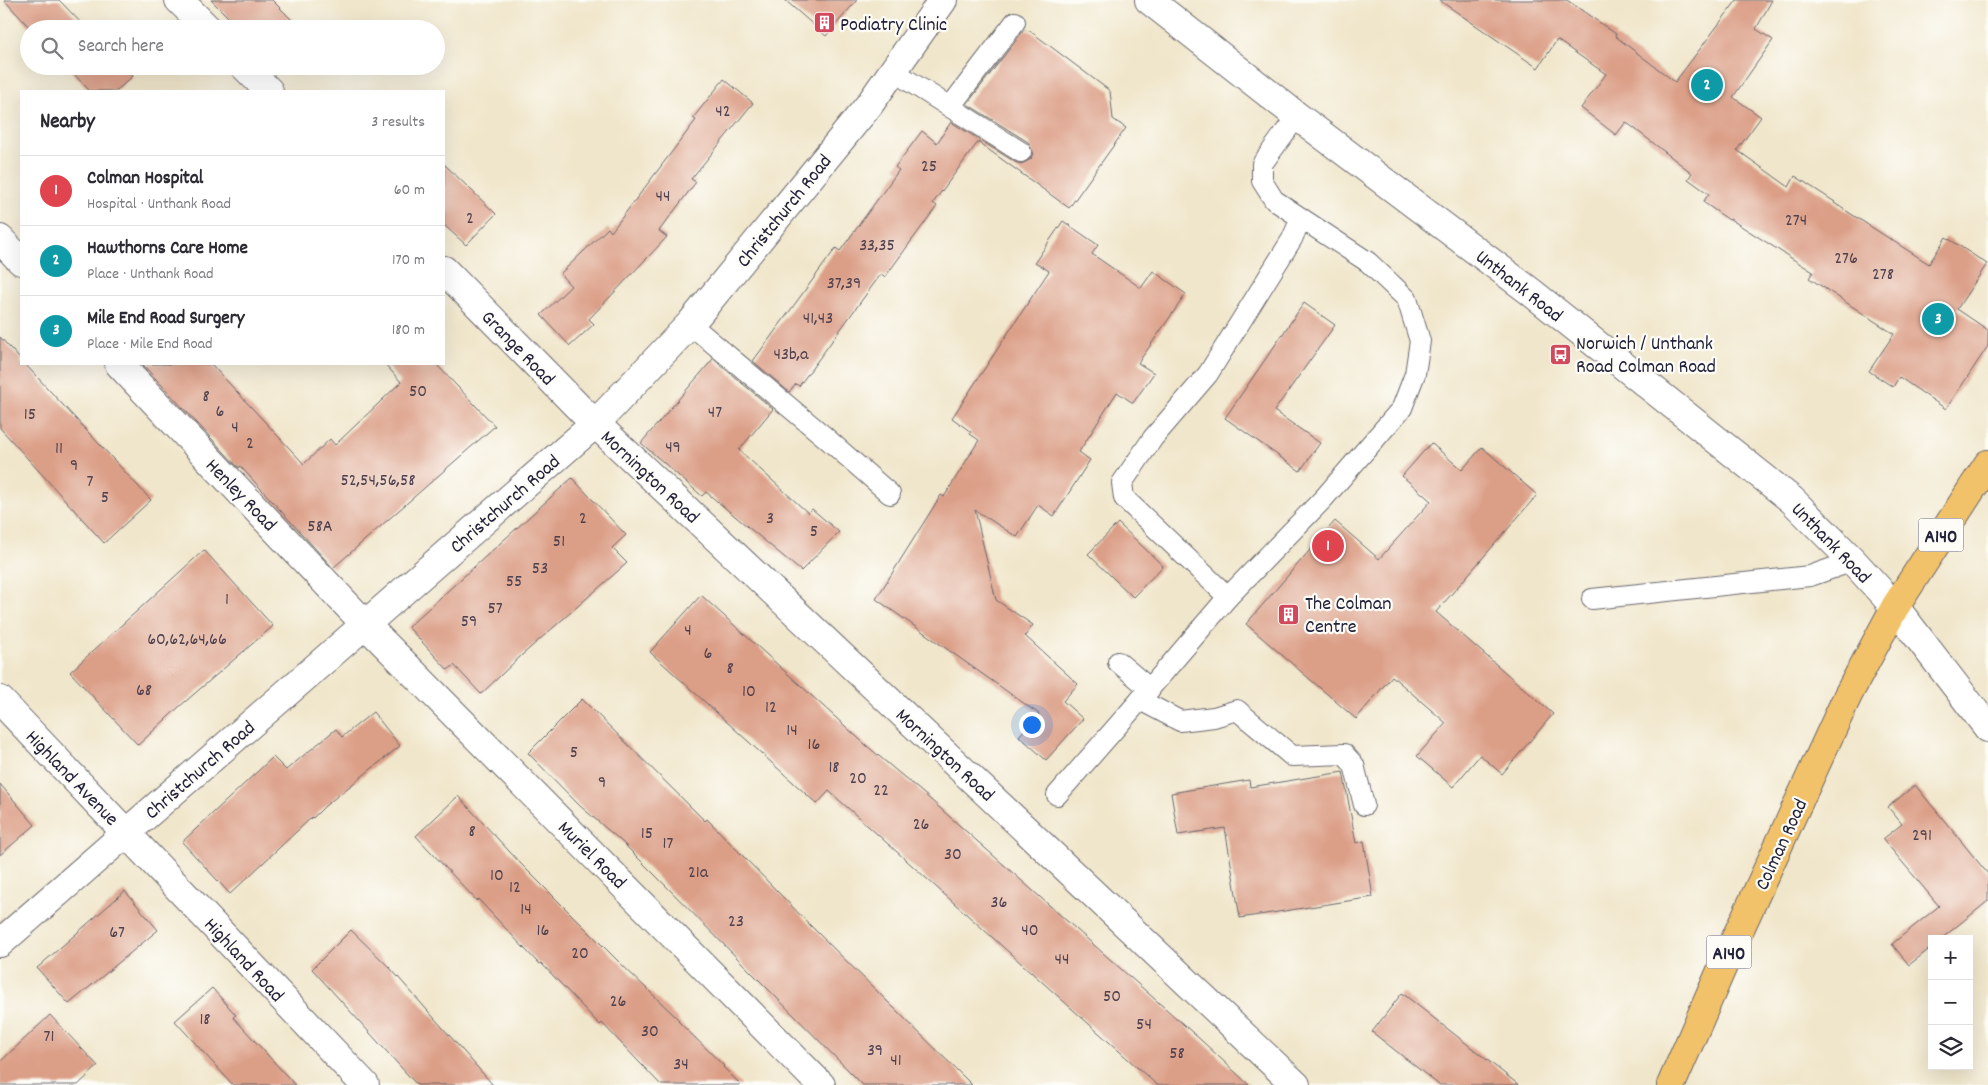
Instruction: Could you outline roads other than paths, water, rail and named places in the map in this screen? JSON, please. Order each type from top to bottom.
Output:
[{"type":"highway","name":"A140","points":[[1894,606],[1988,464]]},
{"type":"highway","name":"Colman Road","points":[[1671,1085],[1726,959],[1848,695],[1894,606]]},
{"type":"street","points":[[180,0],[199,20]]},
{"type":"street","name":"Christchurch Road","points":[[0,943],[596,423],[690,324],[869,105],[943,0]]},
{"type":"street","name":"Unthank Road","points":[[1149,0],[1297,116],[1531,292],[1792,500],[1853,561],[1894,606],[1988,728]]},
{"type":"street","points":[[253,75],[268,90]]},
{"type":"street","points":[[0,239],[20,260]]},
{"type":"street","name":"Grange Road","points":[[445,271],[596,423]]},
{"type":"street","name":"Henley Road","points":[[120,365],[366,624]]},
{"type":"street","name":"Mornington Road","points":[[596,423],[1296,1085]]},
{"type":"street","name":"Muriel Road","points":[[366,624],[821,1085]]},
{"type":"street","name":"Highland Avenue","points":[[0,700],[126,832]]},
{"type":"street","name":"Highland Road","points":[[126,832],[365,1085]]},
{"type":"lane","points":[[950,107],[1015,22]]},
{"type":"lane","points":[[893,71],[1021,152]]},
{"type":"lane","points":[[1057,795],[1228,597],[1363,454],[1402,408],[1415,374],[1420,341],[1407,299],[1368,262],[1274,200],[1262,181],[1262,164],[1297,116]]},
{"type":"lane","points":[[1228,597],[1124,498],[1122,483],[1153,438],[1208,374],[1292,238],[1301,218]]},
{"type":"lane","points":[[690,324],[890,494]]},
{"type":"lane","points":[[1592,598],[1810,576],[1853,561]]},
{"type":"lane","points":[[1118,662],[1145,695],[1180,721],[1214,716],[1237,710],[1292,756],[1344,754],[1354,765],[1364,805]]},
{"type":"place","name":"Podiatry Clinic","points":[[824,23]]},
{"type":"place","name":"Hawthorns Care Home","points":[[1707,85]]},
{"type":"place","name":"Mile End Road Surgery","points":[[1938,319]]},
{"type":"place","name":"Norwich / Unthank Road Colman Road","points":[[1560,354]]},
{"type":"place","name":"Colman Hospital","points":[[1328,546]]},
{"type":"place","name":"The Colman Centre","points":[[1289,614]]}]
